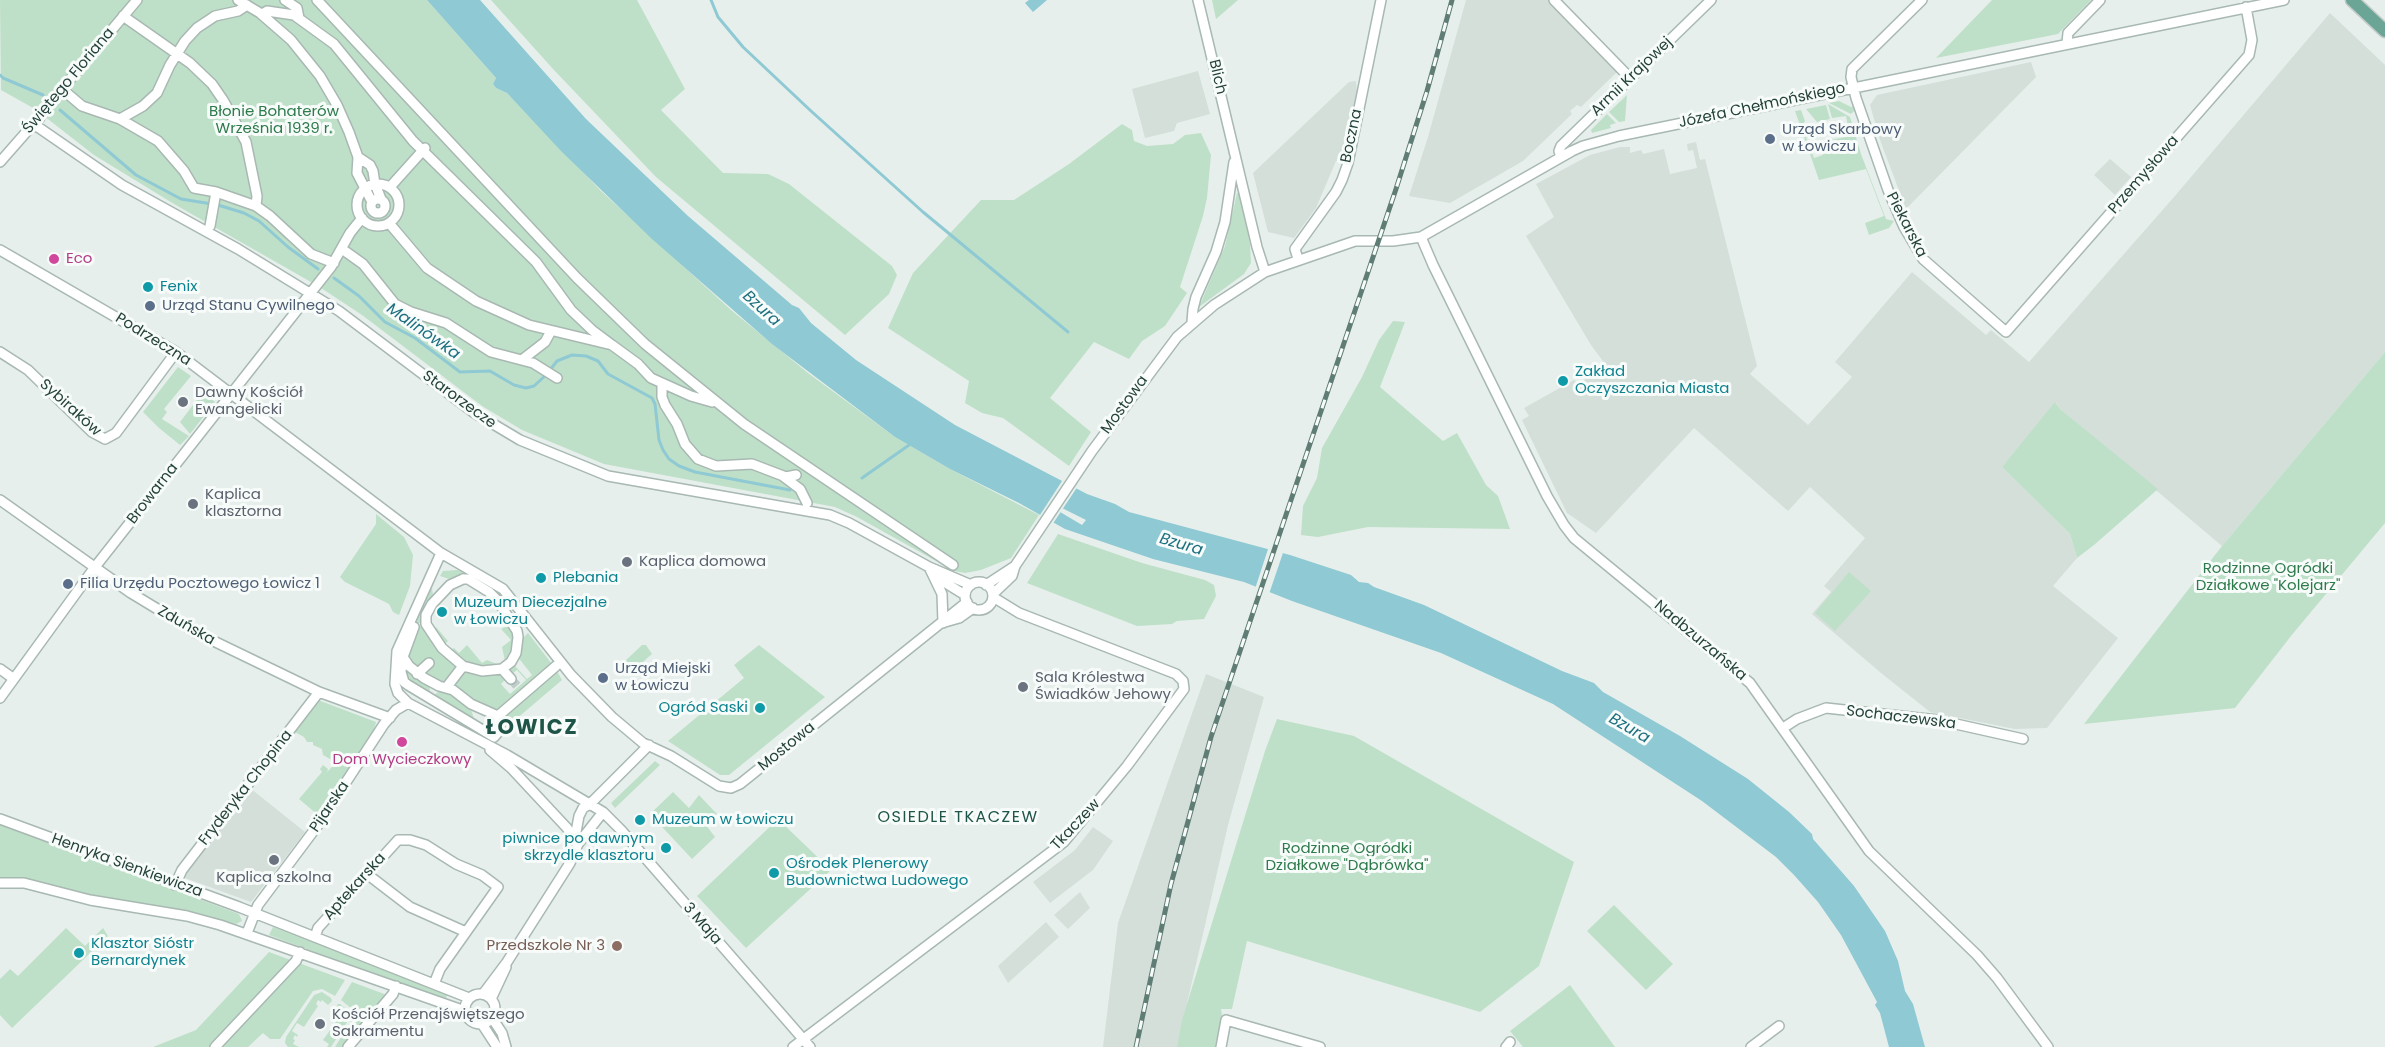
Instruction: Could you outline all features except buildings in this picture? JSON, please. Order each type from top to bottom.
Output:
[{"type":"main road","points":[[2352,0],[2385,31]]},
{"type":"street","name":"Świętego Floriana","points":[[0,162],[35,125],[58,93],[137,0]]},
{"type":"street","points":[[285,0],[297,8],[298,18]]},
{"type":"street","points":[[317,0],[468,164],[584,285],[645,344],[715,402],[788,455],[953,565]]},
{"type":"street","name":"Blich","points":[[1198,0],[1265,272]]},
{"type":"street","name":"Boczna","points":[[1298,260],[1295,249],[1336,192],[1348,163],[1381,0]]},
{"type":"street","points":[[1554,0],[1630,78]]},
{"type":"street","name":"Armii Krajowej","points":[[1561,157],[1561,146],[1711,0]]},
{"type":"street","points":[[1854,87],[1851,77],[1852,69],[1922,0]]},
{"type":"street","points":[[2067,44],[2068,33],[2100,0]]},
{"type":"street","name":"Józefa Chełmońskiego","points":[[1265,272],[1361,239],[1393,241],[1421,237],[1561,157],[1583,146],[1619,136],[2284,0]]},
{"type":"street","points":[[120,119],[143,106],[157,93],[177,54],[196,28],[215,16],[238,11],[242,2],[262,14],[294,43],[320,76],[337,105],[358,157],[357,173],[370,186],[377,200],[371,208],[374,212],[381,213],[420,261],[451,286],[510,317],[551,331],[612,345]]},
{"type":"street","name":"Przemysłowa","points":[[2006,332],[2248,55],[2252,40],[2246,7]]},
{"type":"street","points":[[262,14],[267,11],[298,18],[334,44],[394,119],[536,262],[571,310],[638,364],[651,378],[708,402],[715,402]]},
{"type":"street","points":[[123,16],[177,54],[212,84],[235,120],[249,152],[257,196],[256,206]]},
{"type":"street","name":"Piekarska","points":[[1854,87],[1873,151],[1888,190],[1904,227],[1923,259],[2006,332]]},
{"type":"street","points":[[58,93],[82,106],[120,119],[158,141],[184,171],[194,188],[215,200],[256,206],[311,254],[334,263]]},
{"type":"street","name":"Starorzecze","points":[[35,125],[122,185],[238,249],[351,319],[473,412],[520,440],[608,476],[830,515],[849,522],[929,567],[971,585]]},
{"type":"street","points":[[390,187],[424,150]]},
{"type":"street","name":"Blich","points":[[1192,322],[1192,309],[1196,297],[1221,238],[1232,186],[1235,154]]},
{"type":"street","points":[[358,157],[369,165],[375,178],[358,199],[357,206],[362,218],[372,225],[389,224],[400,205],[395,192],[390,187],[370,186]]},
{"type":"street","points":[[1232,186],[1242,184]]},
{"type":"street","points":[[210,226],[215,200]]},
{"type":"street","name":"Browarna","points":[[0,698],[95,567],[334,263],[350,233],[362,218]]},
{"type":"street","name":"Nadbzurzańska","points":[[1421,237],[1547,496],[1564,525],[1588,549],[1746,679],[1869,850],[1977,955],[2048,1047]]},
{"type":"street","points":[[342,249],[363,264],[395,304],[411,312],[446,323],[491,352],[522,359],[551,374]]},
{"type":"street","name":"Podrzeczna","points":[[0,250],[176,352],[441,553],[502,589],[571,675],[629,732],[649,746]]},
{"type":"street","name":"Mostowa","points":[[993,595],[1012,576],[1017,564],[1092,451],[1154,365],[1192,322],[1233,291],[1265,272]]},
{"type":"street","points":[[522,359],[545,342],[551,331]]},
{"type":"street","name":"Sybiraków","points":[[0,352],[28,370],[92,432],[105,439],[116,433],[176,352]]},
{"type":"street","points":[[662,384],[665,405],[673,415],[685,444],[698,459],[716,466],[752,464],[782,476],[800,489],[807,503]]},
{"type":"street","points":[[782,476],[796,475]]},
{"type":"street","name":"Zduńska","points":[[0,500],[131,593],[197,633],[319,692],[390,718]]},
{"type":"street","points":[[441,553],[411,626],[397,651],[394,670],[398,693],[408,703],[476,740],[511,768],[567,828],[578,844]]},
{"type":"street","name":"Mostowa","points":[[986,585],[1017,564]]},
{"type":"street","points":[[929,567],[942,594],[943,623]]},
{"type":"street","name":"Starorzecze","points":[[929,567],[968,602]]},
{"type":"street","points":[[462,579],[468,579],[488,589],[498,601],[518,637],[514,658],[502,669],[482,671],[463,666],[438,643],[426,615],[432,604],[445,591],[462,579]]},
{"type":"street","points":[[434,580],[445,591]]},
{"type":"street","points":[[978,582],[986,585],[993,595],[988,606],[979,610],[968,602],[971,585],[978,582]]},
{"type":"street","name":"Tkaczew","points":[[993,595],[1019,613]]},
{"type":"street","name":"Mostowa","points":[[649,746],[719,786],[731,788],[740,784],[968,602]]},
{"type":"street","name":"Tkaczew","points":[[793,1047],[807,1043],[1064,842],[1127,765],[1184,689],[1183,681],[1176,674],[1019,613],[988,606]]},
{"type":"street","points":[[411,626],[431,623]]},
{"type":"street","points":[[411,626],[401,672],[404,681],[494,737],[500,730],[498,716]]},
{"type":"street","points":[[518,637],[533,627]]},
{"type":"street","points":[[403,657],[408,666],[417,674],[453,690],[471,704],[498,716]]},
{"type":"street","points":[[417,674],[429,663]]},
{"type":"street","points":[[428,698],[463,666]]},
{"type":"street","points":[[498,716],[521,691],[556,666]]},
{"type":"street","points":[[0,669],[14,679]]},
{"type":"street","points":[[502,669],[511,679]]},
{"type":"street","name":"Fryderyka Chopina","points":[[175,885],[182,870],[319,692]]},
{"type":"street","name":"Pijarska","points":[[254,913],[318,825],[390,718],[396,710],[408,703]]},
{"type":"street","points":[[471,704],[477,717],[475,725]]},
{"type":"street","name":"Sochaczewska","points":[[1783,728],[1797,718],[1826,708],[1938,720],[2023,739]]},
{"type":"street","name":"3 Maja","points":[[476,740],[603,812],[807,1043]]},
{"type":"street","points":[[578,844],[576,832],[579,816],[584,808],[649,746]]},
{"type":"street","points":[[487,996],[570,863],[578,844],[603,812]]},
{"type":"street","name":"Henryka Sienkiewicza","points":[[0,819],[254,913],[469,998]]},
{"type":"street","name":"Aptekarska","points":[[315,937],[318,928],[398,840],[410,840],[426,845],[456,864],[482,875],[498,887],[466,932]]},
{"type":"street","points":[[367,873],[410,907],[466,932],[440,969],[434,984]]},
{"type":"street","name":"Henryka Sienkiewicza","points":[[0,883],[24,883],[90,900],[187,916],[247,933],[465,1011]]},
{"type":"street","points":[[247,933],[254,913]]},
{"type":"street","points":[[215,1047],[296,961],[300,952]]},
{"type":"street","points":[[348,1047],[393,994],[396,986]]},
{"type":"street","points":[[487,996],[469,998],[465,1011],[471,1021],[482,1024],[497,1047]]},
{"type":"street","points":[[482,1024],[492,1018],[495,1008],[487,996]]},
{"type":"street","points":[[492,1018],[502,1033],[506,1047]]},
{"type":"street","points":[[1221,1047],[1226,1020],[1320,1047]]},
{"type":"street","points":[[1751,1047],[1779,1026]]},
{"type":"shaded area","points":[[1466,0],[1548,0],[1618,71],[1581,107],[1577,105],[1570,111],[1572,114],[1523,161],[1450,203],[1409,196],[1428,137]]},
{"type":"shaded area","points":[[2330,13],[2385,65],[2385,352],[2222,546],[2060,409],[2056,403],[2002,467],[2070,534],[2077,558],[2053,586],[2118,638],[2047,728],[2015,729],[1930,712],[1881,673],[1812,614],[1831,592],[1824,586],[1865,538],[1810,487],[1788,511],[1694,428],[1596,533],[1567,513],[1522,420],[1529,416],[1524,408],[1574,380],[1579,384],[1605,364],[1591,345],[1526,236],[1554,217],[1536,184],[1590,155],[1620,147],[1630,147],[1630,153],[1641,150],[1643,154],[1664,149],[1670,174],[1697,168],[1693,150],[1688,151],[1687,144],[1696,142],[1700,160],[1705,159],[1757,366],[1750,374],[1808,425],[1852,377],[1835,362],[1912,272],[1986,335],[1991,330],[2029,362],[2174,197]]},
{"type":"shaded area","points":[[2031,62],[2036,77],[1906,209],[1880,140],[1870,105],[1877,95]]},
{"type":"shaded area","points":[[1198,71],[1210,114],[1177,123],[1174,131],[1145,138],[1132,89]]},
{"type":"shaded area","points":[[1356,81],[1357,93],[1341,161],[1336,161],[1316,208],[1294,238],[1268,232],[1253,173],[1349,82]]},
{"type":"shaded area","points":[[2110,159],[2131,177],[2115,195],[2094,175]]},
{"type":"shaded area","points":[[1206,674],[1264,697],[1228,825],[1177,1047],[1103,1047],[1118,923]]},
{"type":"shaded area","points":[[250,788],[305,832],[251,902],[182,877]]},
{"type":"shaded area","points":[[1093,827],[1113,841],[1093,870],[1050,903],[1033,882],[1075,850]]},
{"type":"shaded area","points":[[1080,892],[1090,908],[1068,929],[1054,915]]},
{"type":"shaded area","points":[[1046,922],[1059,937],[1008,983],[998,966]]},
{"type":"green space","name":"Błonie Bohaterów Września 1939 r.","points":[[0,0],[427,0],[496,78],[493,84],[496,88],[507,93],[601,191],[731,310],[808,373],[895,437],[950,469],[1039,515],[1011,558],[981,570],[965,573],[954,571],[835,507],[604,464],[522,430],[482,406],[362,315],[318,286],[174,204],[94,155],[35,109],[1,90]]},
{"type":"green space","points":[[491,0],[637,0],[685,89],[661,110],[723,173],[768,174],[789,184],[892,266],[897,275],[889,294],[845,335],[656,177]]},
{"type":"green space","points":[[1212,0],[1238,0],[1216,19]]},
{"type":"green space","points":[[1992,0],[2091,0],[2058,34],[1936,58]]},
{"type":"green space","points":[[1627,95],[1625,121],[1619,122],[1609,112]]},
{"type":"green space","points":[[1839,101],[1851,107],[1854,106],[1855,110],[1851,114],[1829,103]]},
{"type":"green space","points":[[1828,104],[1850,117],[1861,154],[1886,219],[1894,221],[1889,228],[1869,235],[1865,223],[1884,216],[1866,169],[1819,180],[1795,111],[1801,110],[1805,121],[1802,126],[1814,158],[1823,155],[1821,142],[1850,136],[1846,116],[1832,118]]},
{"type":"green space","points":[[1826,105],[1830,119],[1817,122],[1806,109]]},
{"type":"green space","points":[[1607,114],[1616,123],[1610,125],[1611,128],[1592,133],[1591,130]]},
{"type":"green space","points":[[1122,124],[1132,130],[1134,141],[1147,146],[1173,144],[1185,135],[1201,133],[1211,155],[1207,198],[1180,287],[1187,293],[1165,326],[1142,341],[1129,359],[1094,342],[1050,398],[1091,432],[1069,466],[1003,418],[982,413],[965,403],[969,381],[888,328],[913,273],[981,200],[1014,200],[1069,164]]},
{"type":"green space","points":[[1237,193],[1239,193],[1250,244],[1251,263],[1244,274],[1199,307],[1225,246]]},
{"type":"green space","points":[[1393,321],[1405,322],[1380,387],[1443,441],[1457,433],[1486,485],[1498,496],[1510,529],[1368,527],[1318,537],[1301,535],[1303,506],[1317,478],[1322,448],[1362,377],[1379,340]]},
{"type":"green space","name":"Rodzinne Ogródki Działkowe \"Kolejarz\"","points":[[2385,352],[2385,523],[2291,636],[2235,708],[2084,724],[2222,546]]},
{"type":"green space","points":[[178,367],[191,376],[164,409],[167,412],[162,419],[189,436],[180,445],[143,412]]},
{"type":"green space","points":[[206,388],[214,393],[210,398],[215,402],[190,434],[180,422]]},
{"type":"green space","points":[[2055,402],[2060,409],[2158,489],[2077,558],[2070,534],[2002,467]]},
{"type":"green space","points":[[376,514],[404,537],[413,555],[410,586],[399,615],[393,612],[389,604],[345,582],[340,577],[376,524]]},
{"type":"green space","points":[[1058,534],[1142,563],[1205,580],[1214,585],[1216,596],[1204,619],[1137,626],[1027,583]]},
{"type":"green space","points":[[458,570],[475,578],[449,579],[440,576],[443,571]]},
{"type":"green space","points":[[1849,572],[1871,591],[1835,631],[1815,613]]},
{"type":"green space","points":[[432,588],[433,596],[423,623],[417,623],[418,608]]},
{"type":"green space","points":[[423,626],[458,666],[445,681],[437,682],[418,671],[408,658],[417,627]]},
{"type":"green space","points":[[436,627],[448,641],[445,644],[451,650],[454,648],[459,653],[467,645],[482,663],[487,660],[499,665],[499,668],[470,666],[442,646],[434,630]]},
{"type":"green space","points":[[510,627],[515,634],[512,657],[505,661],[502,647],[511,640],[501,629]]},
{"type":"green space","points":[[528,633],[552,664],[496,713],[491,708],[476,703],[457,688],[455,680],[464,670],[500,673],[506,679],[501,684],[510,694],[526,680],[517,670],[512,674],[509,669],[515,666],[527,679],[532,675],[517,656],[522,639]]},
{"type":"green space","points":[[642,645],[646,645],[652,654],[631,670],[624,662]]},
{"type":"green space","name":"Ogród Saski","points":[[759,645],[825,697],[729,775],[720,775],[668,741],[744,678],[734,665]]},
{"type":"green space","points":[[404,665],[429,685],[428,695],[411,686],[402,669]]},
{"type":"green space","points":[[557,671],[562,680],[515,720],[503,718]]},
{"type":"green space","points":[[444,691],[462,700],[472,712],[474,720],[431,698],[438,692]]},
{"type":"green space","points":[[318,700],[376,722],[373,734],[318,815],[299,799],[322,772],[320,769],[323,765],[328,769],[327,772],[335,762],[323,755],[322,749],[313,745],[313,742],[307,742],[304,737],[293,731]]},
{"type":"green space","name":"Rodzinne Ogródki Działkowe \"Dąbrówka\"","points":[[1277,719],[1354,736],[1574,862],[1539,966],[1480,1012],[1247,941],[1232,1009],[1221,1009],[1222,1015],[1215,1047],[1177,1047],[1182,1020],[1265,751]]},
{"type":"green space","points":[[655,761],[660,765],[615,808],[611,803]]},
{"type":"green space","points":[[673,792],[689,808],[699,795],[717,814],[706,825],[715,837],[692,859],[650,814]]},
{"type":"green space","points":[[778,819],[831,870],[746,948],[697,896]]},
{"type":"green space","points":[[0,825],[239,914],[242,921],[236,924],[190,911],[98,897],[18,877],[0,877]]},
{"type":"green space","points":[[1614,905],[1673,964],[1646,990],[1587,931]]},
{"type":"green space","points":[[273,927],[448,993],[445,1001],[269,935]]},
{"type":"green space","points":[[66,928],[85,946],[103,928],[108,936],[12,1028],[0,1015],[0,979],[10,969],[18,976]]},
{"type":"green space","points":[[269,952],[345,980],[335,996],[322,989],[313,991],[280,1039],[270,1039],[263,1033],[248,1047],[153,1047],[196,1030]]},
{"type":"green space","points":[[352,982],[387,995],[342,1047],[335,1047],[353,1018],[352,1009],[341,1000]]},
{"type":"green space","points":[[1570,985],[1615,1047],[1523,1047],[1510,1031]]},
{"type":"green space","points":[[322,992],[332,1001],[328,1005],[318,1000],[316,1004],[318,1006],[304,1027],[297,1023],[292,1031],[298,1035],[297,1037],[295,1035],[293,1044],[299,1047],[288,1047],[285,1043],[286,1037],[314,995]]},
{"type":"green space","points":[[338,1004],[349,1011],[349,1019],[331,1047],[327,1047],[329,1044],[323,1040],[342,1016],[335,1009]]},
{"type":"water","name":"Bzura","points":[[427,0],[480,0],[586,119],[688,216],[792,305],[799,308],[811,323],[856,360],[955,425],[1087,494],[1115,504],[1129,512],[1290,555],[1351,575],[1359,582],[1368,583],[1424,605],[1562,671],[1594,683],[1603,692],[1680,736],[1748,779],[1812,834],[1813,839],[1854,886],[1885,931],[1898,961],[1905,991],[1913,1004],[1925,1047],[1889,1047],[1880,1013],[1875,1005],[1877,1002],[1841,935],[1818,902],[1776,857],[1702,801],[1553,704],[1441,653],[1244,582],[1153,559],[1065,529],[950,469],[895,437],[772,344],[652,239],[562,152],[507,93],[496,88],[493,84],[496,78]],"holes":[[[1050,506],[1062,508],[1086,520],[1082,525]]]},
{"type":"water","points":[[1029,0],[1047,0],[1033,12],[1025,3]]},
{"type":"pier","points":[[1064,478],[1078,486],[1052,525],[1038,518]]},
{"type":"pier","points":[[1269,546],[1284,550],[1269,594],[1255,589]]},
{"type":"waterway","points":[[711,0],[718,17],[743,47],[811,111],[923,212],[1068,332]]},
{"type":"waterway","name":"Malinówka","points":[[0,75],[43,95]]},
{"type":"waterway","name":"Malinówka","points":[[60,110],[136,175],[181,199],[218,205],[244,213],[259,221],[288,247],[318,269]]},
{"type":"waterway","name":"Malinówka","points":[[334,278],[359,296],[385,322],[415,338],[460,372],[490,371],[514,385],[526,388],[534,386],[546,375]]},
{"type":"waterway","name":"Malinówka","points":[[550,370],[557,361],[572,355],[586,356],[598,361],[608,374],[652,398],[655,404],[659,440],[669,459],[679,466],[695,472],[790,490]]},
{"type":"waterway","name":"Malinówka","points":[[862,478],[912,443]]},
{"type":"tunnel","points":[[511,679],[518,687]]},
{"type":"railway","points":[[1136,1047],[1171,884],[1211,737],[1396,189],[1427,91],[1452,0]]},
{"type":"place","name":"Urząd Skarbowy w Łowiczu","points":[[1770,139]]},
{"type":"place","name":"Eco","points":[[54,259]]},
{"type":"place","name":"Fenix","points":[[148,287]]},
{"type":"place","name":"Urząd Stanu Cywilnego","points":[[150,306]]},
{"type":"place","name":"Zakład Oczyszczania Miasta","points":[[1563,381]]},
{"type":"place","name":"Dawny Kościół Ewangelicki","points":[[183,402]]},
{"type":"place","name":"Kaplica klasztorna","points":[[193,504]]},
{"type":"place","name":"Kaplica domowa","points":[[627,562]]},
{"type":"place","name":"Plebania","points":[[541,578]]},
{"type":"place","name":"Filia Urzędu Pocztowego Łowicz 1","points":[[68,584]]},
{"type":"place","name":"Muzeum Diecezjalne w Łowiczu","points":[[442,612]]},
{"type":"place","name":"Urząd Miejski w Łowiczu","points":[[603,678]]},
{"type":"place","name":"Sala Królestwa Świadków Jehowy","points":[[1023,687]]},
{"type":"place","name":"Ogród Saski","points":[[760,708]]},
{"type":"place","name":"Dom Wycieczkowy","points":[[402,742]]},
{"type":"place","name":"Muzeum w Łowiczu","points":[[640,820]]},
{"type":"place","name":"piwnice po dawnym skrzydle klasztoru","points":[[666,848]]},
{"type":"place","name":"Kaplica szkolna","points":[[274,860]]},
{"type":"place","name":"Ośrodek Plenerowy Budownictwa Ludowego","points":[[774,873]]},
{"type":"place","name":"Przedszkole Nr 3","points":[[617,946]]},
{"type":"place","name":"Klasztor Sióstr Bernardynek","points":[[79,953]]},
{"type":"place","name":"Kościół Przenajświętszego Sakramentu","points":[[320,1024]]},
{"type":"district","name":"ŁOWICZ","points":[[532,729]]},
{"type":"district","name":"OSIEDLE TKACZEW","points":[[958,818]]}]
